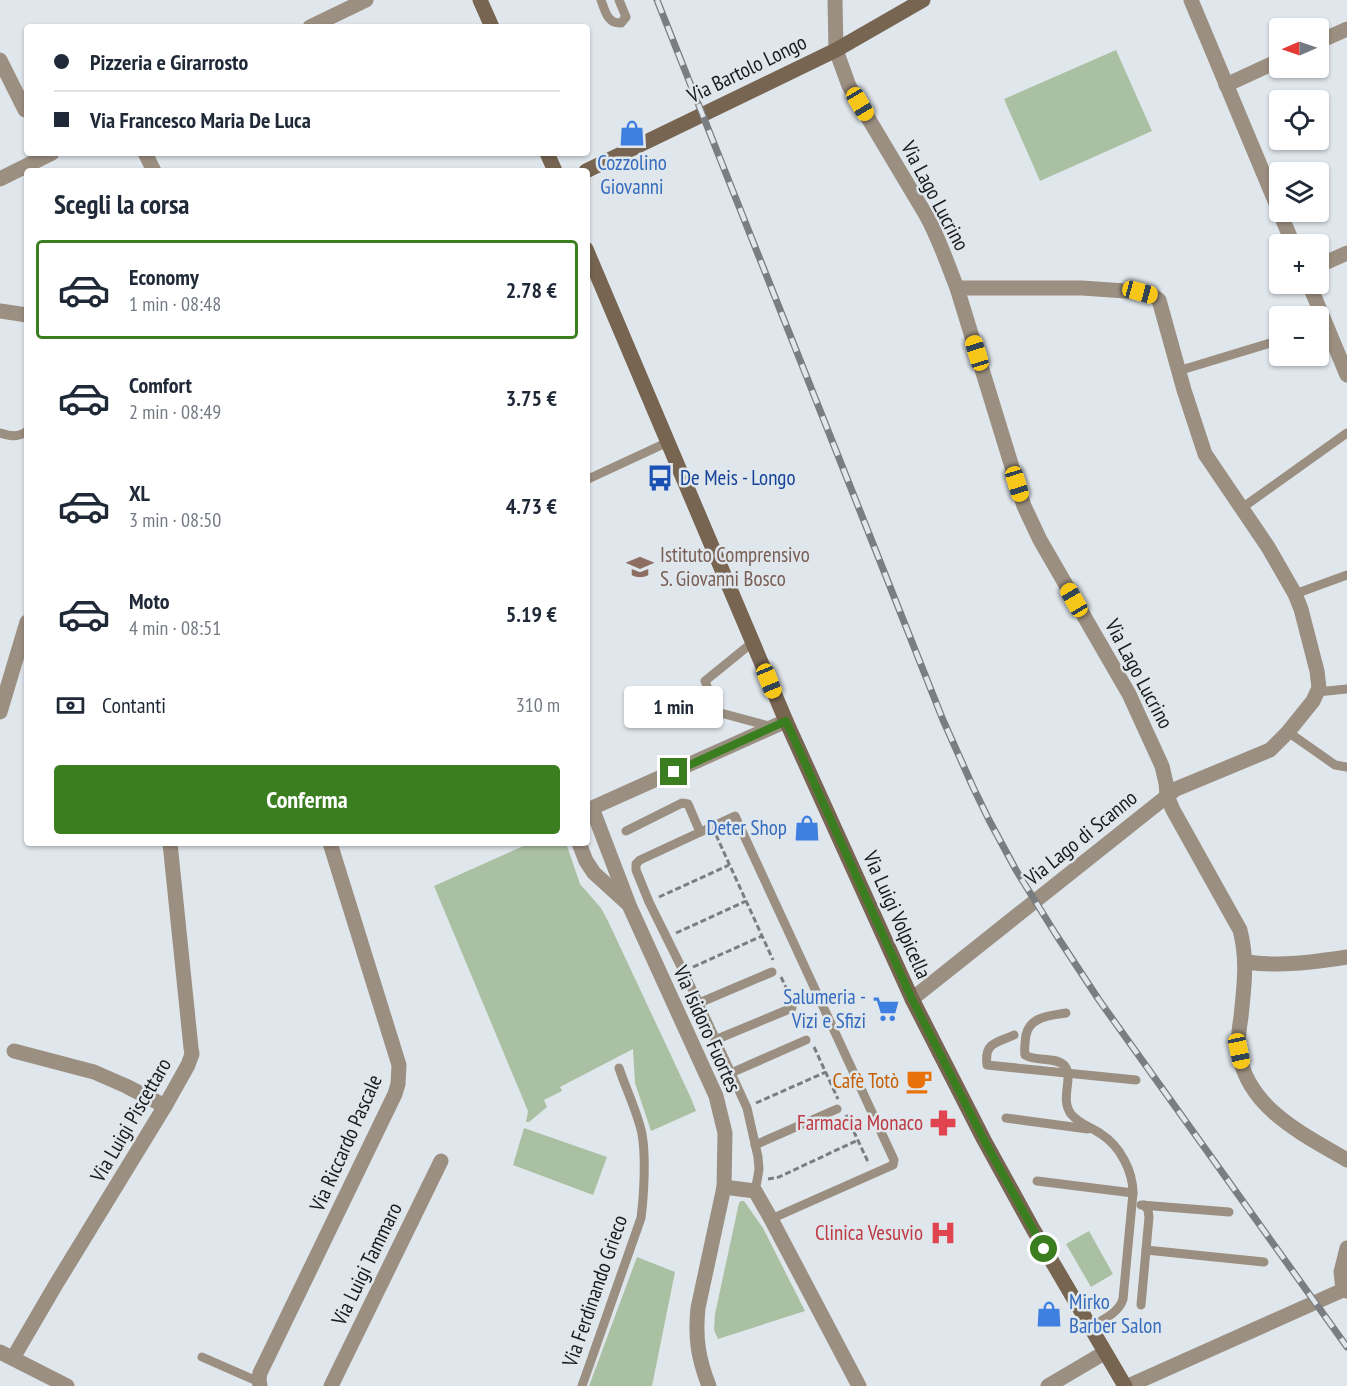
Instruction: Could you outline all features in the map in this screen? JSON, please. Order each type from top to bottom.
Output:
[{"type":"street","points":[[316,24],[366,0]]},
{"type":"street","points":[[480,0],[491,24]]},
{"type":"street","name":"Via Lago Lucrino","points":[[835,0],[836,50],[849,86],[936,234],[957,288],[1024,506],[1040,540],[1129,694],[1162,766],[1167,796],[1181,826],[1240,930],[1246,962],[1239,1051],[1248,1081],[1266,1106],[1290,1126],[1347,1160]]},
{"type":"street","name":"Via Bartolo Longo","points":[[590,169],[836,50],[924,0]]},
{"type":"street","points":[[1191,0],[1289,234]]},
{"type":"street","points":[[1329,37],[1347,29]]},
{"type":"street","points":[[0,60],[24,108]]},
{"type":"street","points":[[1226,85],[1269,65]]},
{"type":"street","points":[[0,179],[44,156]]},
{"type":"street","points":[[1329,261],[1347,253]]},
{"type":"street","name":"Via Luigi Volpicella","points":[[590,258],[753,642],[779,724],[912,999],[984,1140],[1104,1353],[1126,1386]]},
{"type":"street","points":[[957,288],[1082,288],[1140,292],[1152,295],[1159,300],[1178,371],[1205,454],[1268,547],[1295,594],[1317,670],[1319,681],[1317,692]]},
{"type":"street","points":[[1313,294],[1347,375]]},
{"type":"street","points":[[0,311],[24,315]]},
{"type":"street","points":[[0,712],[24,632]]},
{"type":"street","name":"Via Lago di Scanno","points":[[912,999],[1176,789],[1270,750],[1283,739],[1313,701],[1317,692]]},
{"type":"street","name":"Via Isidoro Fuortes","points":[[709,1386],[702,1369],[696,1328],[698,1308],[724,1187],[725,1133],[716,1096],[628,905],[592,808],[779,724]]},
{"type":"street","name":"Via Luigi Piscettaro","points":[[7,1355],[55,1286],[165,1106],[192,1054],[170,846]]},
{"type":"street","name":"Via Riccardo Pascale","points":[[259,1384],[260,1373],[398,1084],[399,1065],[331,846]]},
{"type":"street","name":"Via Isidoro Fuortes","points":[[580,846],[594,873],[628,905]]},
{"type":"street","points":[[1246,962],[1282,965],[1347,957]]},
{"type":"street","points":[[7,1049],[94,1072],[165,1106]]},
{"type":"street","name":"Via Luigi Tammaro","points":[[331,1386],[441,1161]]},
{"type":"street","points":[[724,1187],[756,1186],[859,1386]]},
{"type":"street","points":[[1126,1386],[1345,1291],[1341,1272],[1347,1248]]},
{"type":"street","points":[[1048,1386],[1104,1353]]},
{"type":"street","points":[[7,1355],[67,1386]]},
{"type":"lane","points":[[601,0],[609,20],[615,24],[621,23],[626,17],[620,0]]},
{"type":"lane","points":[[1178,371],[1269,343]]},
{"type":"lane","points":[[0,433],[14,437],[24,433]]},
{"type":"lane","points":[[1242,508],[1347,433]]},
{"type":"lane","points":[[590,478],[668,442]]},
{"type":"lane","points":[[1295,594],[1347,575]]},
{"type":"lane","points":[[753,642],[705,681],[717,712],[779,724]]},
{"type":"lane","points":[[1317,692],[1347,689]]},
{"type":"lane","points":[[1288,732],[1335,765],[1347,767]]},
{"type":"lane","points":[[626,831],[685,803],[688,804],[700,832]]},
{"type":"lane","points":[[756,1186],[759,1169],[747,1108],[636,870],[636,864],[640,860],[735,816],[895,1162],[893,1165],[771,1219]]},
{"type":"lane","points":[[699,1003],[772,972]]},
{"type":"lane","points":[[715,1040],[792,1008]]},
{"type":"lane","points":[[1066,1013],[1044,1017],[1033,1022],[1028,1029],[1024,1052],[1027,1056],[1061,1063],[1065,1066],[1069,1073],[1065,1103],[1069,1111],[1090,1129],[1107,1139],[1122,1156],[1133,1180],[1122,1303],[1116,1311],[1090,1327]]},
{"type":"lane","points":[[1014,1035],[990,1046],[986,1054],[987,1065],[1136,1080]]},
{"type":"lane","points":[[731,1072],[806,1040]]},
{"type":"lane","name":"Via Ferdinando Grieco","points":[[582,1386],[641,1218],[643,1205],[644,1153],[641,1132],[619,1068]]},
{"type":"lane","points":[[755,1145],[837,1109]]},
{"type":"lane","points":[[1006,1118],[1090,1129]]},
{"type":"lane","points":[[1037,1181],[1133,1193]]},
{"type":"lane","points":[[1132,1204],[1229,1212]]},
{"type":"lane","points":[[1141,1305],[1149,1217],[1144,1205]]},
{"type":"lane","points":[[1146,1250],[1264,1262]]},
{"type":"lane","name":"Via Riccardo Pascale","points":[[202,1356],[259,1384]]},
{"type":"path","points":[[649,902],[729,865]]},
{"type":"path","points":[[667,937],[746,902]]},
{"type":"path","points":[[683,972],[762,936]]},
{"type":"path","points":[[747,1108],[826,1072]]},
{"type":"path","points":[[756,1186],[858,1140]]},
{"type":"green space","points":[[1116,50],[1152,131],[1040,181],[1004,99]]},
{"type":"green space","points":[[523,846],[567,846],[580,884],[601,908],[608,921],[696,1111],[651,1131],[635,1083],[633,1049],[560,1087],[562,1091],[544,1100],[547,1107],[526,1122],[528,1111],[434,886]]},
{"type":"green space","points":[[524,1128],[607,1157],[593,1195],[513,1165]]},
{"type":"green space","points":[[741,1201],[744,1201],[763,1228],[805,1311],[718,1339],[714,1330],[715,1314]]},
{"type":"green space","points":[[1089,1231],[1113,1274],[1091,1287],[1066,1244]]},
{"type":"green space","points":[[637,1257],[675,1272],[652,1386],[589,1386]]},
{"type":"railway","points":[[657,0],[943,720],[989,820],[1016,870],[1099,1000],[1347,1347]]},
{"type":"place","name":"Cozzolino Giovanni","points":[[632,133]]},
{"type":"place","name":"De Meis - Longo","points":[[660,478]]},
{"type":"place","name":"Istituto Comprensivo S. Giovanni Bosco","points":[[640,567]]},
{"type":"place","name":"Deter Shop","points":[[807,828]]},
{"type":"place","name":"Salumeria - Vizi e Sfizi","points":[[886,1009]]},
{"type":"place","name":"Cafè Totò","points":[[919,1081]]},
{"type":"place","name":"Farmacia Monaco","points":[[943,1123]]},
{"type":"place","name":"Clinica Vesuvio","points":[[943,1233]]},
{"type":"place","name":"Mirko Barber Salon","points":[[1049,1314]]},
{"type":"route","points":[[674,772],[786,721],[912,999],[984,1140],[1044,1249]]}]
